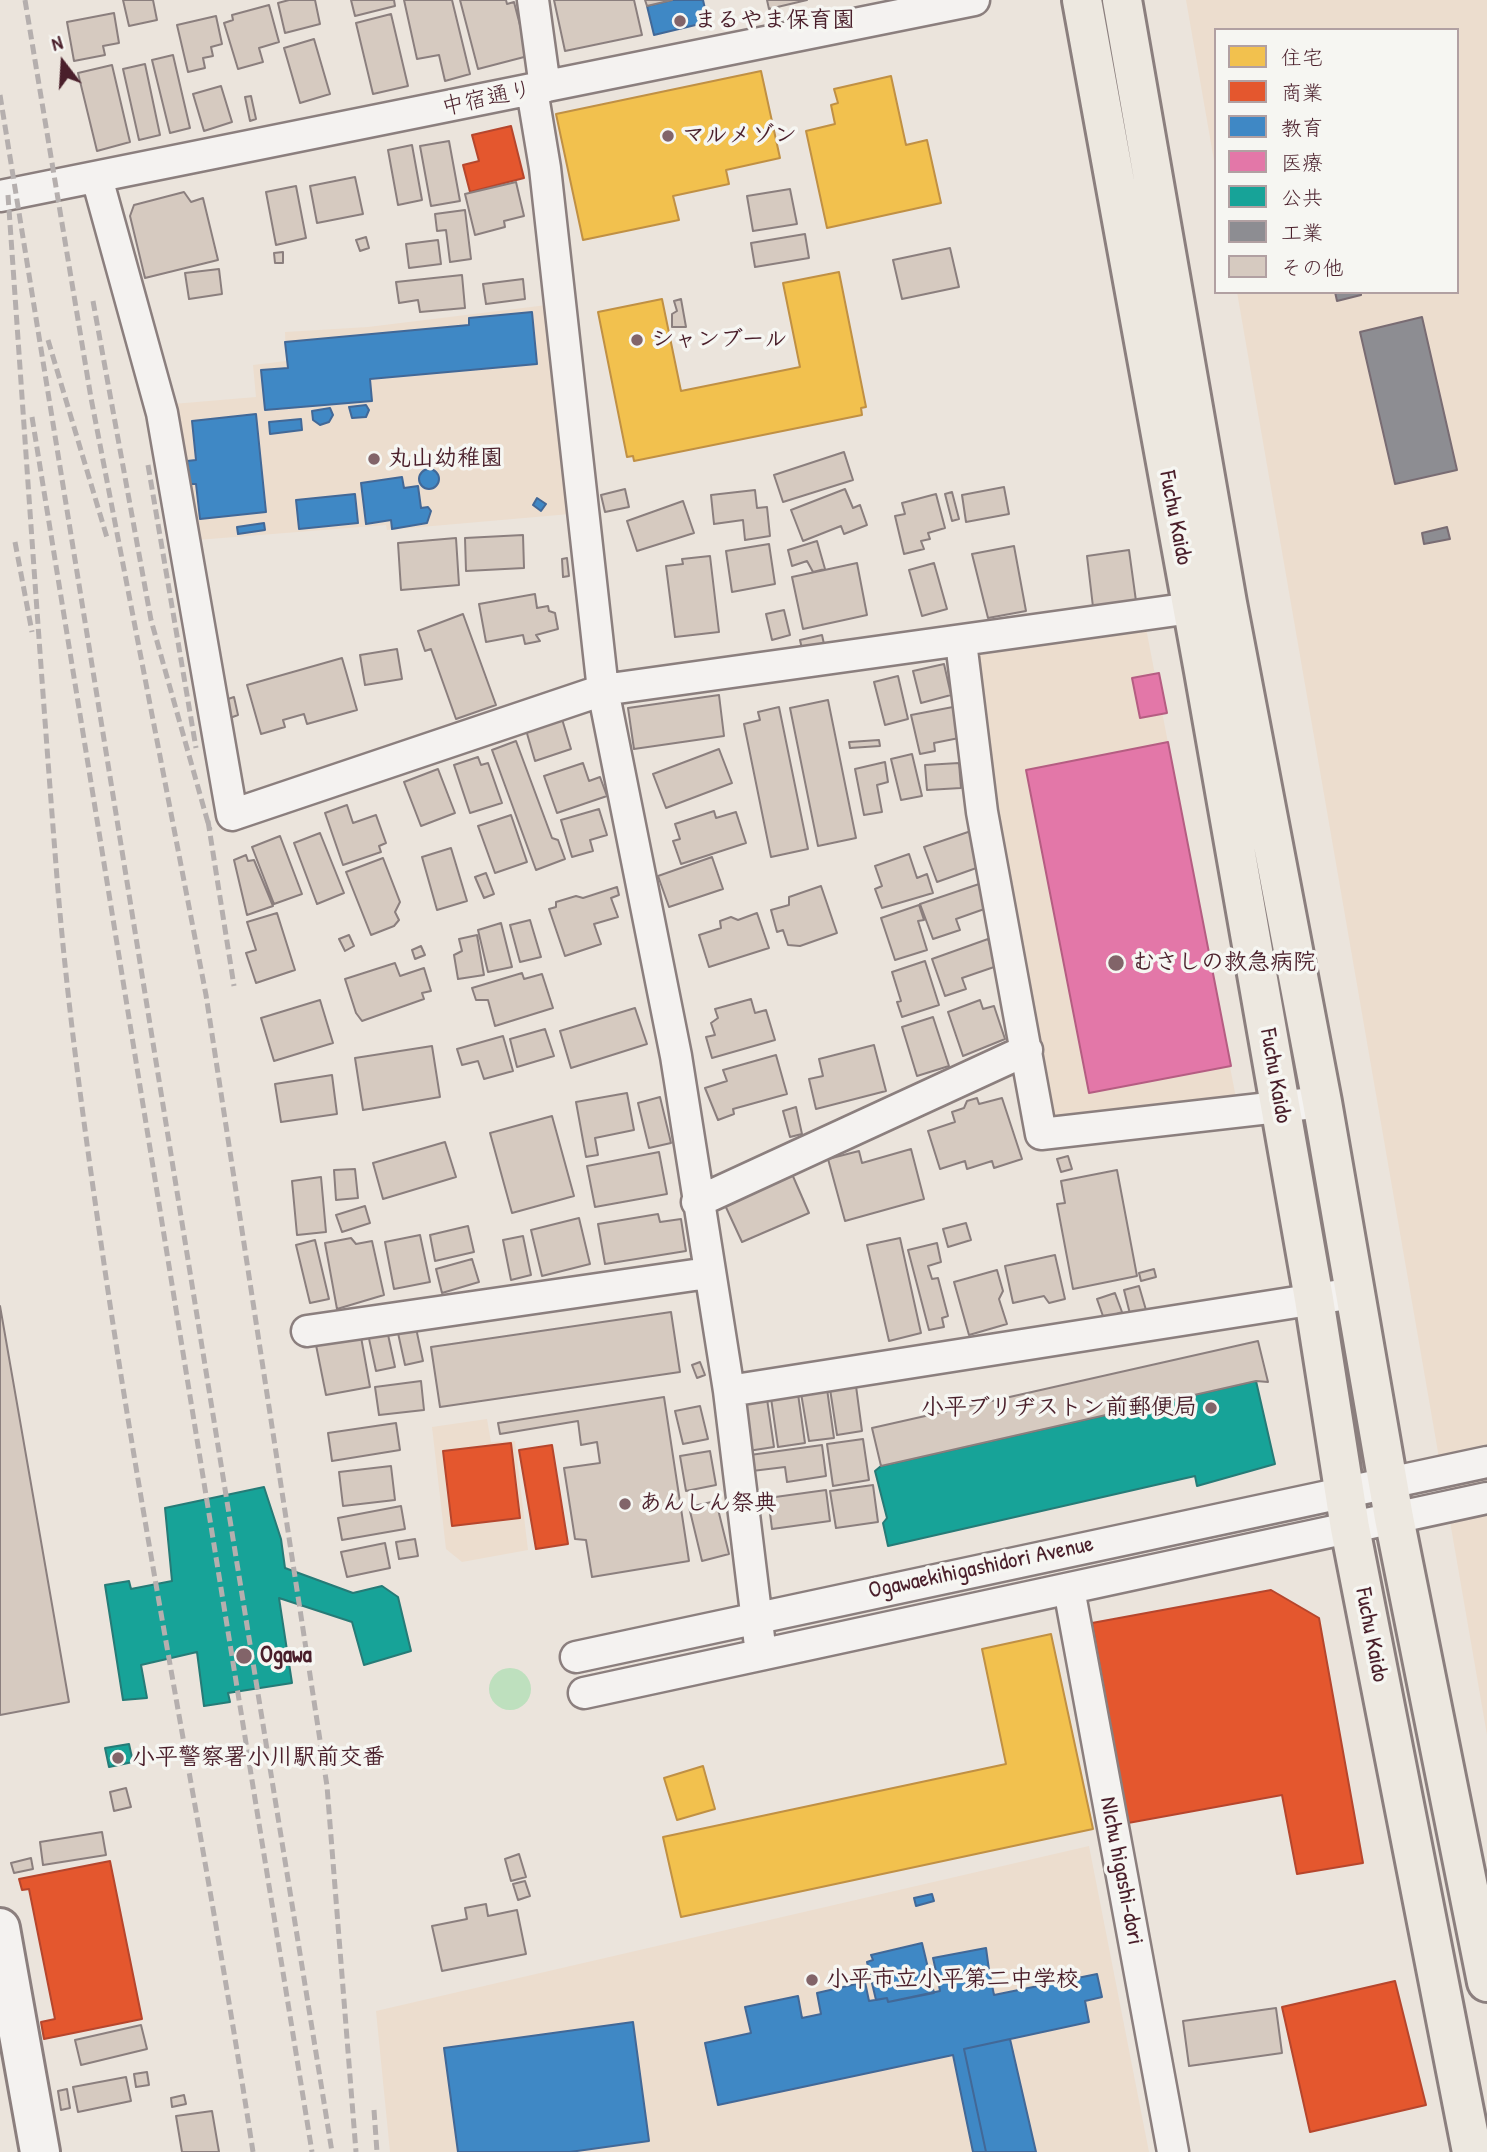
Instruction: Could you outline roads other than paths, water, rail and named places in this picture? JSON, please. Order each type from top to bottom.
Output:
[{"type":"main road","name":"Fuchu Kaido","points":[[1082,0],[1199,595],[1322,1102],[1391,1500],[1487,1982]]},
{"type":"main road","name":"Fuchu Kaido","points":[[1122,0],[1199,595],[1280,1107],[1350,1528],[1472,2152]]},
{"type":"main road","points":[[0,1928],[40,2152]]},
{"type":"street","points":[[533,0],[545,168],[603,690],[676,1056],[708,1273],[729,1391],[761,1654]]},
{"type":"street","name":"中宿通り","points":[[0,196],[974,0]]},
{"type":"street","points":[[97,178],[162,413],[232,815],[603,690],[961,642],[1199,595]]},
{"type":"street","points":[[961,642],[982,812],[1041,1134],[1322,1102]]},
{"type":"street","points":[[697,1202],[1027,1050]]},
{"type":"street","points":[[307,1331],[708,1273]]},
{"type":"street","points":[[729,1391],[1354,1293]]},
{"type":"street","points":[[1391,1500],[1487,1462]]},
{"type":"street","name":"Ogawaekihigashidori Avenue","points":[[576,1657],[1345,1490],[1391,1500]]},
{"type":"street","points":[[1391,1500],[1487,1499]]},
{"type":"street","name":"Ogawaekihigashidori Avenue","points":[[584,1693],[1350,1528],[1391,1500]]},
{"type":"street","name":"NIchu higashi-dori","points":[[1069,1589],[1173,2152]]},
{"type":"railway","points":[[25,0],[91,398],[206,995],[327,1786],[356,2152]]},
{"type":"railway","points":[[0,95],[332,2152]]},
{"type":"railway","points":[[8,195],[57,878],[79,1085],[125,1399],[253,2152]]},
{"type":"railway","points":[[93,301],[151,620],[210,830]]},
{"type":"railway","points":[[48,340],[108,541]]},
{"type":"railway","points":[[32,417],[312,2152]]},
{"type":"railway","points":[[148,465],[196,748]]},
{"type":"railway","points":[[15,542],[32,632]]},
{"type":"railway","points":[[208,821],[234,986]]},
{"type":"railway","points":[[374,2110],[377,2152]]},
{"type":"place","name":"まるやま保育園","points":[[680,21]]},
{"type":"place","name":"マルメゾン","points":[[668,136]]},
{"type":"place","name":"シャンブール","points":[[637,340]]},
{"type":"place","name":"丸山幼稚園","points":[[374,459]]},
{"type":"place","name":"むさしの救急病院","points":[[1116,963]]},
{"type":"place","name":"小平ブリヂストン前郵便局","points":[[1211,1408]]},
{"type":"place","name":"あんしん祭典","points":[[625,1504]]},
{"type":"place","name":"Ogawa","points":[[244,1656]]},
{"type":"place","name":"小平警察署小川駅前交番","points":[[118,1758]]},
{"type":"place","name":"小平市立小平第二中学校","points":[[812,1980]]}]
